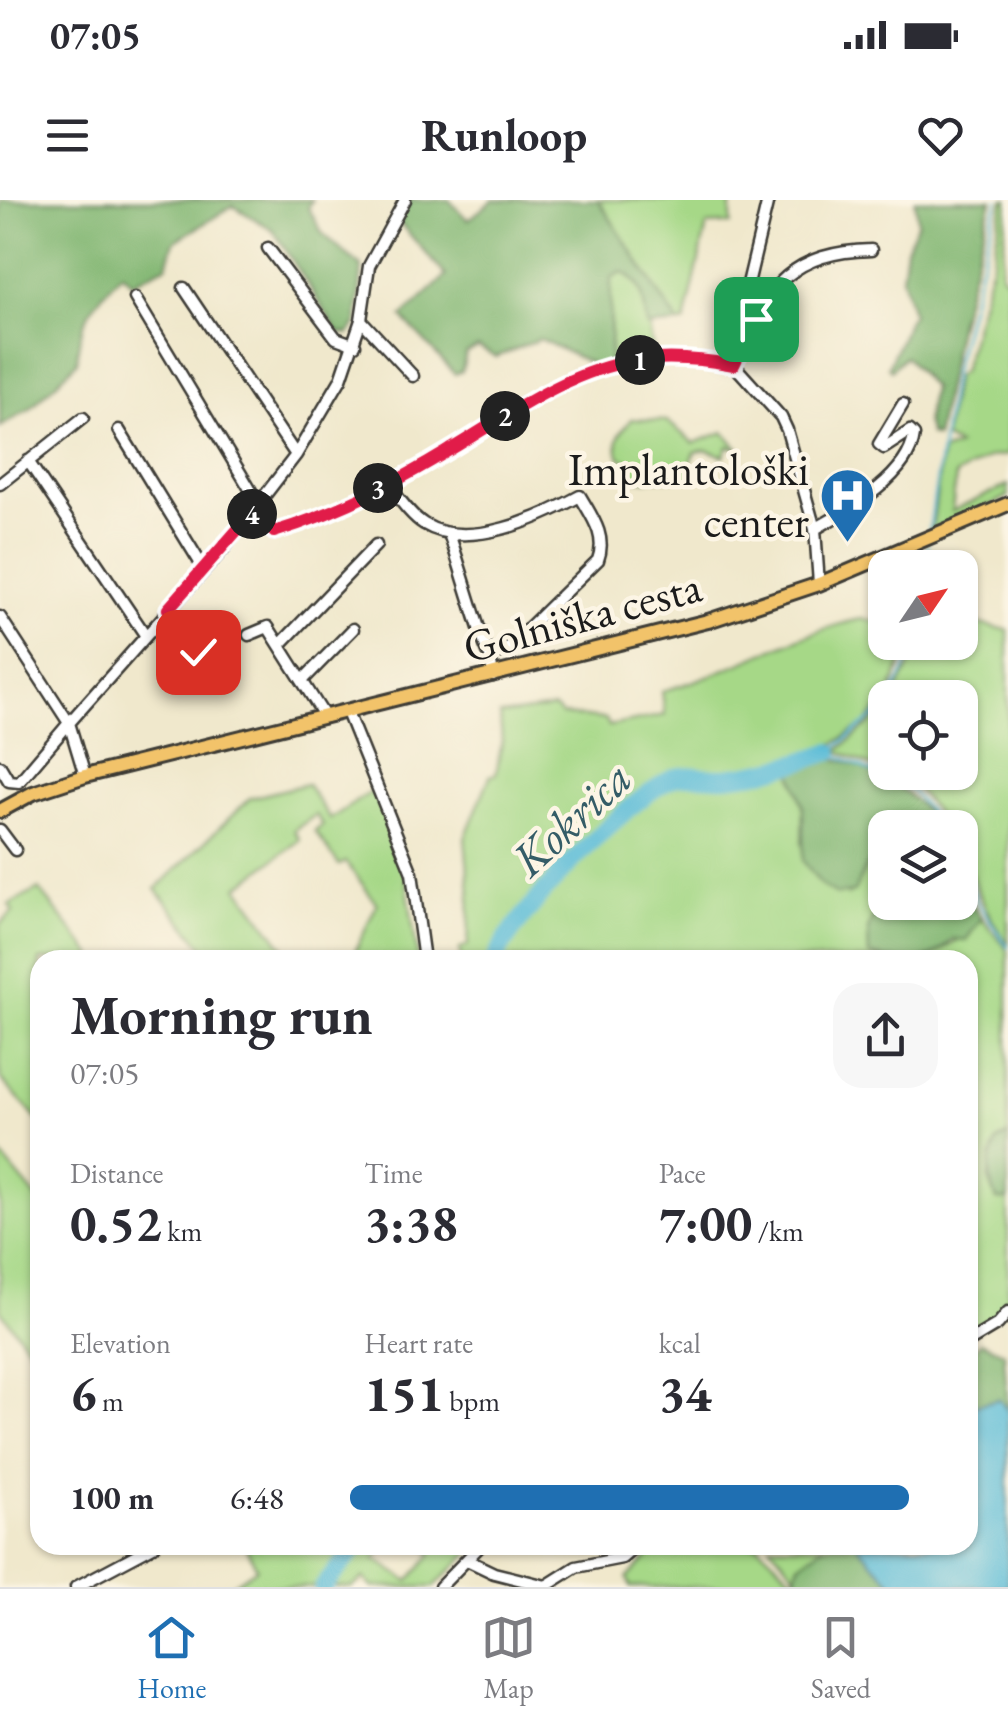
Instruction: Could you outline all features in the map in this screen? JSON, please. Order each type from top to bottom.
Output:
[{"type":"main road","name":"Golniška cesta","points":[[0,811],[33,793],[85,776],[658,635],[819,584],[1008,504]]},
{"type":"street","points":[[0,766],[8,780],[19,782],[257,508],[296,455],[330,398],[354,346],[369,266],[405,200]]},
{"type":"street","points":[[738,352],[736,334],[768,200]]},
{"type":"street","points":[[268,248],[336,338],[354,346]]},
{"type":"street","points":[[734,365],[766,304],[802,262],[842,250],[871,250]]},
{"type":"street","points":[[184,288],[296,455]]},
{"type":"street","points":[[135,298],[274,532],[324,515],[387,484],[452,450],[490,423],[607,368],[635,360],[697,359],[734,365],[781,417],[801,471],[815,529],[819,584]]},
{"type":"street","points":[[361,320],[413,376]]},
{"type":"street","points":[[815,529],[863,502],[907,454],[914,435],[910,431],[884,448],[878,444],[903,404]]},
{"type":"street","points":[[0,484],[83,418]]},
{"type":"street","points":[[119,430],[204,569]]},
{"type":"street","points":[[28,462],[146,636]]},
{"type":"street","points":[[387,484],[420,522],[449,534],[474,534],[580,496],[599,529],[603,547],[589,573],[507,649],[490,656]]},
{"type":"street","points":[[449,534],[473,598],[493,676]]},
{"type":"street","points":[[280,644],[376,545]]},
{"type":"street","points":[[168,609],[198,652]]},
{"type":"street","points":[[0,617],[69,723],[85,776]]},
{"type":"street","points":[[249,635],[268,628],[326,718]]},
{"type":"street","points":[[302,680],[353,629]]},
{"type":"street","points":[[347,712],[412,873],[423,950]]},
{"type":"street","points":[[0,830],[15,850]]},
{"type":"street","points":[[978,1336],[998,1324],[1008,1312]]},
{"type":"street","points":[[76,1587],[136,1555]]},
{"type":"street","points":[[440,1587],[472,1555]]},
{"type":"street","points":[[467,1560],[494,1573],[546,1586],[576,1568],[625,1555]]},
{"type":"green space","points":[[0,200],[312,200],[308,207],[322,233],[362,267],[357,323],[349,334],[338,332],[273,230],[233,206],[174,242],[167,265],[132,283],[122,273],[89,313],[77,362],[30,409],[0,427]]},
{"type":"green space","points":[[411,200],[449,200],[468,220],[493,200],[598,200],[679,324],[647,327],[639,288],[622,272],[611,278],[610,361],[598,367],[540,339],[496,357],[478,347],[466,353],[462,371],[455,374],[402,317],[446,276],[398,221]]},
{"type":"green space","points":[[598,200],[731,200],[731,224],[707,225],[685,322],[679,324]]},
{"type":"green space","points":[[915,200],[992,200],[959,322],[936,437],[930,435],[926,422],[932,387],[905,356],[891,370],[888,367],[912,313],[902,277],[906,248],[918,222]]},
{"type":"green space","points":[[1003,200],[1008,200],[1001,273],[1008,282],[1008,455],[990,457],[956,475],[952,511],[1008,485],[1008,497],[932,530],[942,452],[958,446],[944,438],[955,376],[962,372],[993,259]]},
{"type":"green space","points":[[622,272],[631,277],[642,296],[654,355],[610,361],[611,277]]},
{"type":"green space","points":[[631,419],[667,421],[694,443],[724,432],[739,449],[728,446],[724,456],[707,450],[695,452],[689,468],[703,470],[702,478],[631,480],[632,462],[620,458],[617,447]]},
{"type":"green space","points":[[868,620],[868,660],[903,660],[895,680],[868,680],[868,721],[864,725],[813,757],[757,771],[793,773],[803,806],[802,843],[848,895],[868,865],[868,920],[872,920],[868,929],[869,950],[504,950],[514,930],[553,889],[549,885],[496,950],[460,950],[468,945],[470,894],[465,838],[490,776],[496,774],[502,742],[500,715],[554,708],[562,715],[606,719],[609,726],[665,715],[662,691],[810,634]]},
{"type":"green space","points":[[978,624],[1008,630],[1008,944],[978,892],[978,810],[934,810],[918,790],[978,790],[978,680],[903,680],[911,660],[978,660]]},
{"type":"green space","points":[[868,725],[868,765],[837,751]]},
{"type":"green space","points":[[829,757],[868,770],[868,790],[901,790],[925,810],[868,810],[868,865],[854,892],[837,895],[822,886],[803,861],[803,806],[791,770]]},
{"type":"green space","points":[[307,784],[330,819],[372,791],[404,864],[417,950],[356,950],[377,904],[346,862],[339,865],[315,831],[323,825],[316,815],[294,830],[300,840],[238,887],[285,950],[206,950],[156,889],[250,798]]},
{"type":"green space","points":[[39,889],[88,950],[30,950],[30,1112],[0,1078],[0,924],[13,912],[9,905]]},
{"type":"green space","points":[[978,913],[982,918],[966,940],[953,939],[940,950],[869,950],[868,929],[872,920],[978,920]]},
{"type":"green space","points":[[982,918],[1008,950],[1008,1135],[997,1141],[988,1178],[997,1200],[1008,1200],[1008,1307],[978,1331],[978,950],[942,950]]},
{"type":"green space","points":[[1008,1135],[1008,1200],[997,1200],[990,1164],[997,1141]]},
{"type":"green space","points":[[0,1154],[30,1190],[30,1350],[0,1310]]},
{"type":"green space","points":[[980,1342],[1004,1352],[1008,1411],[1007,1406],[978,1407]]},
{"type":"green space","points":[[250,1555],[345,1555],[317,1587],[229,1587],[257,1568]]},
{"type":"green space","points":[[355,1555],[378,1555],[375,1559],[409,1581],[431,1555],[467,1555],[434,1587],[372,1587],[364,1578],[353,1587],[329,1587]]},
{"type":"green space","points":[[650,1555],[769,1555],[793,1578],[793,1587],[631,1587],[627,1578]]},
{"type":"green space","points":[[779,1555],[811,1555],[799,1564],[795,1574]]},
{"type":"green space","points":[[811,1555],[866,1555],[896,1587],[793,1587],[799,1564]]},
{"type":"water","points":[[999,1399],[1008,1411],[1008,1587],[896,1587],[866,1555],[978,1555],[978,1404]]},
{"type":"waterway","name":"Kokrica","points":[[929,531],[953,371],[998,200]]},
{"type":"waterway","name":"Kokrica","points":[[927,550],[928,544]]},
{"type":"waterway","name":"Kokrica","points":[[900,680],[908,660]]},
{"type":"waterway","points":[[868,722],[830,752],[868,770]]},
{"type":"waterway","name":"Kokrica","points":[[500,950],[524,915],[573,860],[651,791],[683,776],[752,774],[830,752]]},
{"type":"waterway","points":[[911,790],[927,810]]},
{"type":"waterway","points":[[978,903],[1008,947]]},
{"type":"waterway","name":"Kokrica","points":[[323,1587],[350,1555]]},
{"type":"place","name":"Implantološki center","points":[[848,544]]},
{"type":"route","points":[[198,652],[168,609],[254,511],[274,532],[324,515],[452,450],[490,423],[607,368],[635,360],[697,359],[734,365],[756,319]]}]
